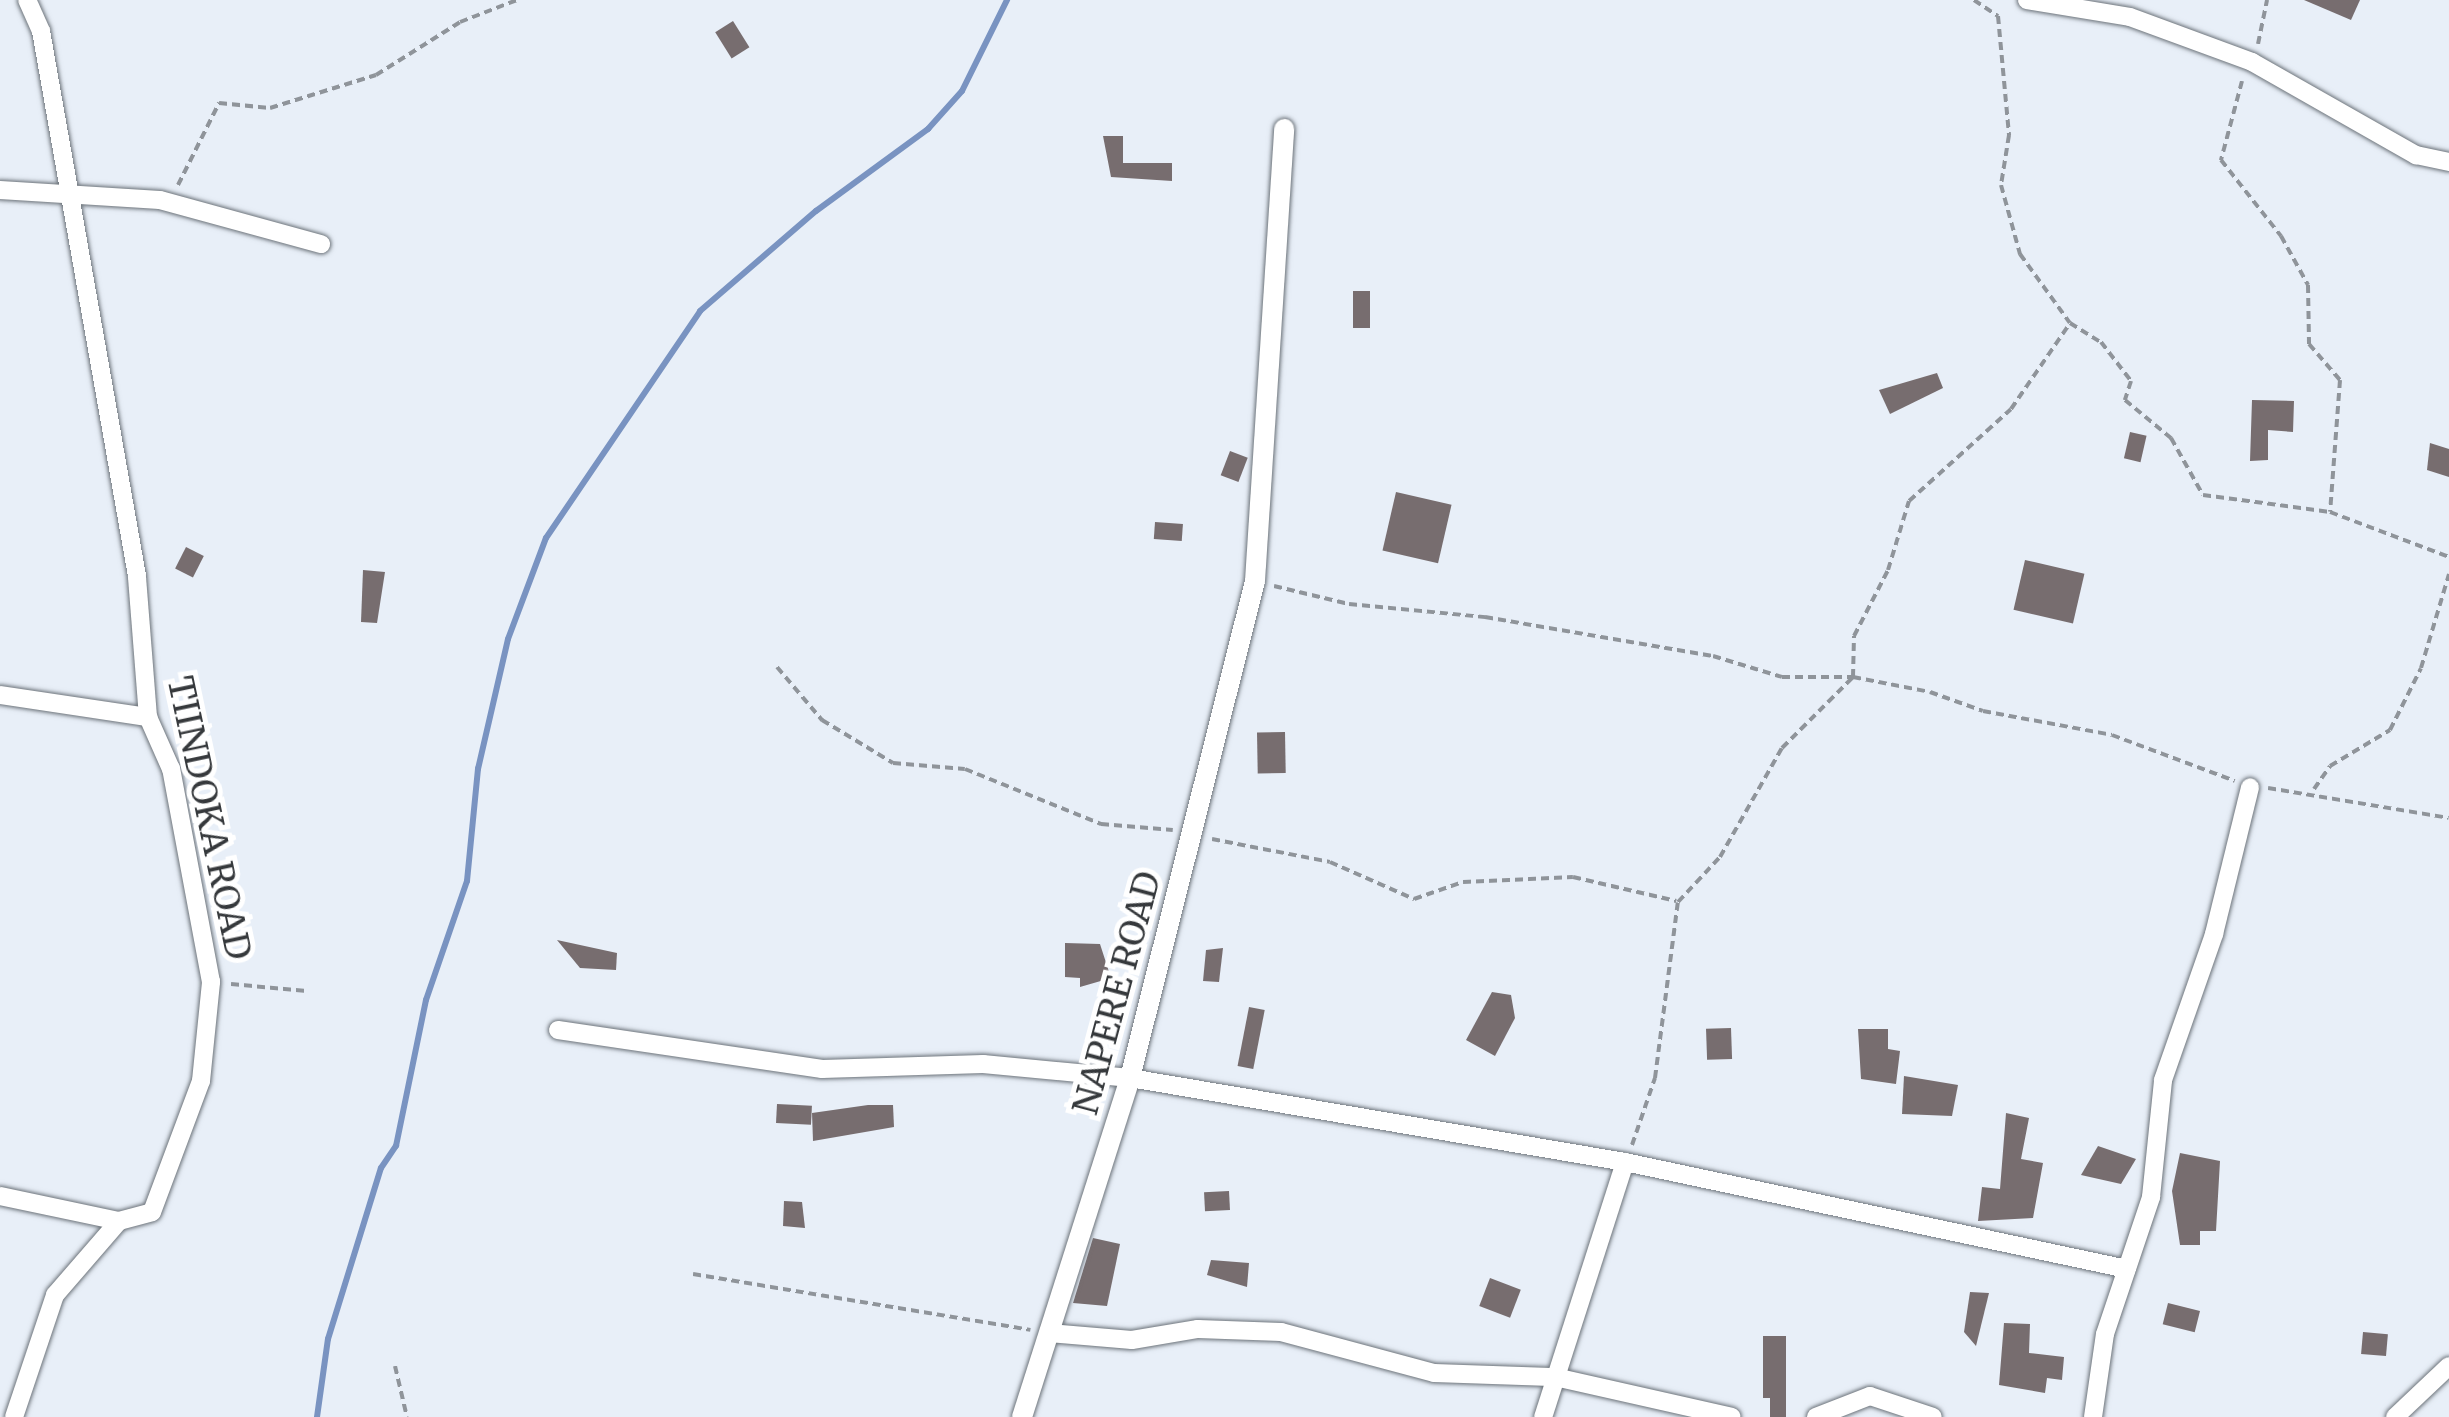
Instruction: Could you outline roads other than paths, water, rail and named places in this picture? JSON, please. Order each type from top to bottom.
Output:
[{"type":"street","name":"TIINDOKA ROAD","points":[[14,1417],[56,1295],[119,1221],[152,1212],[201,1081],[211,982],[171,770],[148,717],[137,576],[41,31],[26,0]]},
{"type":"street","points":[[2026,0],[2130,17],[2252,62],[2416,155],[2449,162]]},
{"type":"street","name":"NAPERE ROAD","points":[[1022,1417],[1130,1078],[1255,581],[1284,130]]},
{"type":"street","points":[[0,190],[172,203],[321,244]]},
{"type":"street","points":[[0,695],[148,717]]},
{"type":"street","points":[[2093,1417],[2105,1334],[2151,1197],[2163,1080],[2214,934],[2250,786]]},
{"type":"street","points":[[558,1030],[822,1070],[983,1064],[1130,1078],[1626,1162],[2127,1270]]},
{"type":"street","points":[[1543,1417],[1626,1162]]},
{"type":"street","points":[[0,1196],[119,1221]]},
{"type":"street","points":[[1049,1333],[1132,1340],[1198,1329],[1281,1332],[1434,1372],[1555,1378],[1732,1417]]},
{"type":"street","points":[[2395,1417],[2449,1366]]},
{"type":"street","points":[[1816,1417],[1870,1396],[1933,1417]]},
{"type":"waterway","points":[[317,1417],[328,1339],[381,1168],[396,1146],[426,1000],[467,881],[478,769],[508,639],[546,538],[700,311],[816,211],[928,129],[962,91],[1007,0]]}]
